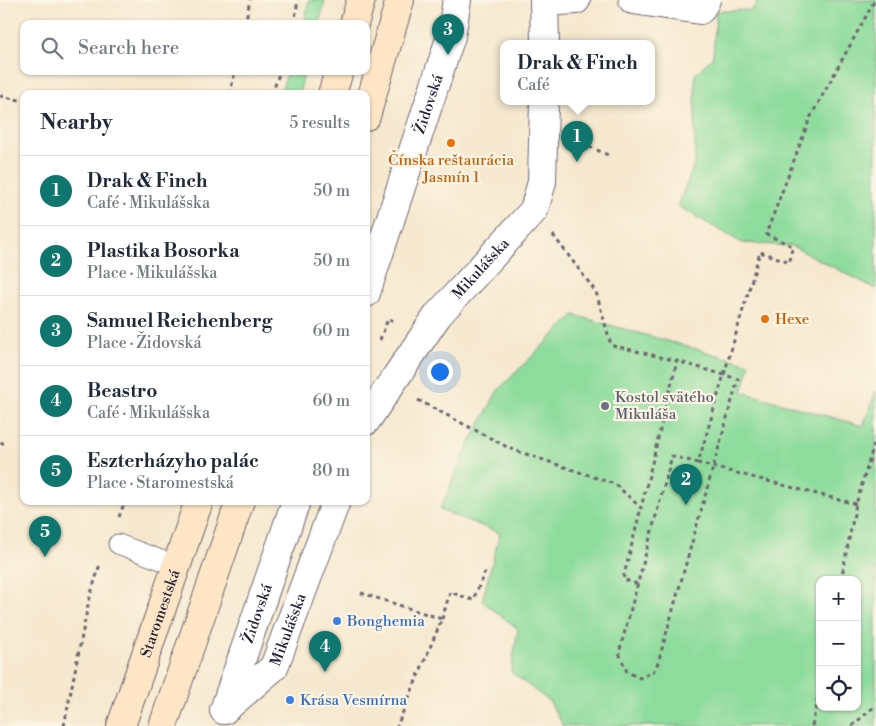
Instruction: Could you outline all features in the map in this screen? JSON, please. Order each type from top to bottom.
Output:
[{"type":"main road","points":[[355,20],[361,0]]},
{"type":"main road","points":[[370,102],[400,0]]},
{"type":"main road","points":[[333,90],[339,75]]},
{"type":"main road","name":"Staromestská","points":[[121,726],[198,505]]},
{"type":"main road","points":[[163,726],[239,505]]},
{"type":"street","name":"Židovská","points":[[370,281],[451,36],[457,0]]},
{"type":"street","points":[[545,40],[544,1],[576,0]]},
{"type":"street","points":[[633,0],[700,10],[706,0]]},
{"type":"street","name":"Mikulášska","points":[[370,415],[438,315],[534,210],[542,182],[544,105]]},
{"type":"street","name":"Židovská","points":[[222,718],[295,505]]},
{"type":"street","name":"Mikulášska","points":[[222,718],[274,667],[335,505]]},
{"type":"lane","points":[[118,544],[177,566]]},
{"type":"path","points":[[246,20],[250,0]]},
{"type":"path","points":[[295,20],[298,0]]},
{"type":"path","points":[[698,463],[760,252],[790,262],[792,246],[766,234],[810,118],[875,0]]},
{"type":"path","points":[[231,90],[234,75]]},
{"type":"path","points":[[273,90],[279,75]]},
{"type":"path","points":[[0,96],[20,100]]},
{"type":"path","points":[[534,210],[596,292],[611,346],[677,361],[738,380],[714,467],[658,663],[653,672],[640,678],[627,672],[619,653],[672,456],[698,463],[714,467],[856,504]]},
{"type":"path","points":[[637,584],[624,579],[677,361]]},
{"type":"path","points":[[416,400],[511,448],[615,484],[641,508]]},
{"type":"path","points":[[842,576],[856,504],[876,438]]},
{"type":"path","points":[[0,443],[6,443]]},
{"type":"path","points":[[64,726],[89,600],[99,566]]},
{"type":"path","points":[[397,726],[442,619],[450,592],[473,600],[485,572]]},
{"type":"path","points":[[361,593],[442,619]]},
{"type":"path","points":[[852,726],[876,705]]},
{"type":"path","points":[[812,726],[816,706]]},
{"type":"green space","points":[[309,0],[325,0],[320,20],[305,20]]},
{"type":"green space","points":[[758,0],[876,0],[876,289],[792,246],[742,243],[678,206],[695,162],[695,74],[713,57],[716,11],[752,10]]},
{"type":"green space","points":[[287,75],[304,75],[300,90],[281,90]]},
{"type":"green space","points":[[574,315],[750,364],[742,392],[863,426],[876,390],[876,726],[563,726],[550,702],[511,672],[518,629],[482,601],[500,533],[440,510],[463,456],[498,390]]},
{"type":"place","name":"Samuel Reichenberg","points":[[448,55]]},
{"type":"place","name":"Čínska reštaurácia Jasmín 1","points":[[451,143]]},
{"type":"place","name":"Drak & Finch","points":[[577,162]]},
{"type":"place","name":"Hexe","points":[[765,319]]},
{"type":"place","name":"Kostol svätého Mikuláša","points":[[605,406]]},
{"type":"place","name":"Plastika Bosorka","points":[[686,505]]},
{"type":"place","name":"Eszterházyho palác","points":[[45,557]]},
{"type":"place","name":"Bonghemia","points":[[337,621]]},
{"type":"place","name":"Beastro","points":[[325,672]]},
{"type":"place","name":"Krása Vesmírna","points":[[290,700]]}]
